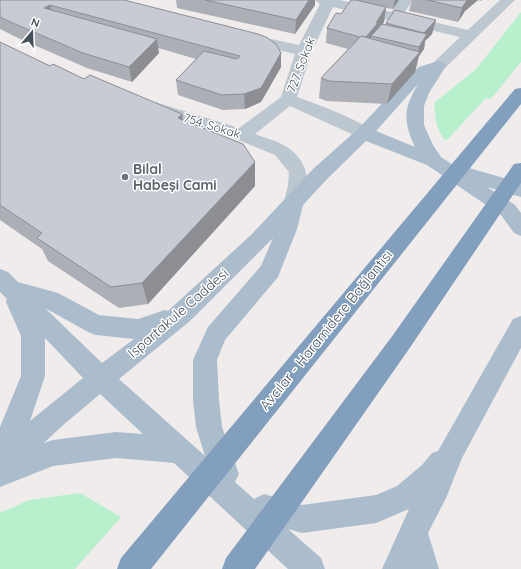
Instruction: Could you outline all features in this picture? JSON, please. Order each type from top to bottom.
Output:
[{"type":"highway","name":"Avcılar - Haramidere Bağlantısı","points":[[132,569],[520,94]]},
{"type":"highway","points":[[237,569],[401,342],[521,169]]},
{"type":"main road","name":"Ispartakule Caddesi","points":[[0,466],[53,418],[182,314],[217,281],[320,174],[364,133],[416,77],[424,70],[438,66]]},
{"type":"main road","points":[[438,66],[421,93],[416,106],[415,125],[424,146],[434,161],[508,210],[521,228]]},
{"type":"main road","points":[[364,133],[476,178],[521,190]]},
{"type":"main road","points":[[234,500],[209,427],[206,400],[205,360],[216,334],[270,271],[287,229],[294,202]]},
{"type":"main road","points":[[5,283],[50,300],[96,325],[138,329],[182,314]]},
{"type":"main road","points":[[5,283],[101,379],[310,569]]},
{"type":"main road","points":[[0,454],[15,426],[33,376],[33,336],[5,283]]},
{"type":"main road","points":[[397,569],[413,532],[436,488],[452,449],[521,326]]},
{"type":"main road","points":[[0,473],[54,453],[116,444],[180,450]]},
{"type":"main road","points":[[234,500],[302,519],[376,509],[407,496],[432,475],[452,449]]},
{"type":"main road","points":[[413,532],[424,569]]},
{"type":"street","points":[[327,0],[470,35]]},
{"type":"street","name":"727. Sokak","points":[[242,135],[288,99],[304,51],[327,0]]},
{"type":"street","points":[[395,17],[406,0]]},
{"type":"street","points":[[438,66],[508,0]]},
{"type":"street","points":[[235,35],[304,51]]},
{"type":"street","points":[[288,99],[364,133]]},
{"type":"street","name":"754. Sokak","points":[[142,103],[242,135],[281,151],[292,162],[298,172],[298,185],[294,202]]},
{"type":"green space","points":[[521,12],[521,62],[491,99],[486,98],[446,141],[442,137],[438,128],[434,103],[476,69]]},
{"type":"green space","points":[[80,493],[121,517],[75,569],[0,569],[0,513],[29,500]]},
{"type":"building","points":[[0,0],[124,0],[258,34],[266,37],[276,44],[281,53],[261,88],[244,94],[222,95],[176,80],[204,51],[237,59],[240,56],[50,5],[44,8],[157,39],[129,67],[83,53],[0,17]]},
{"type":"building","points":[[205,0],[309,0],[296,20]]},
{"type":"building","points":[[351,0],[386,7],[376,23],[378,23],[366,37],[360,37],[327,28],[336,13],[341,14]]},
{"type":"building","points":[[427,0],[467,0],[462,8]]},
{"type":"building","points":[[395,10],[436,20],[424,33],[386,23]]},
{"type":"building","points":[[382,24],[427,34],[419,47],[371,36]]},
{"type":"building","points":[[361,36],[420,52],[392,84],[329,81],[321,78]]},
{"type":"building","name":"Bilal Habeşi Cami","points":[[0,42],[50,66],[53,64],[84,79],[90,75],[182,114],[178,118],[243,144],[255,162],[142,283],[111,287],[37,238],[42,233],[0,205]]},
{"type":"place","name":"Bilal Habeşi Cami","points":[[125,177]]}]
